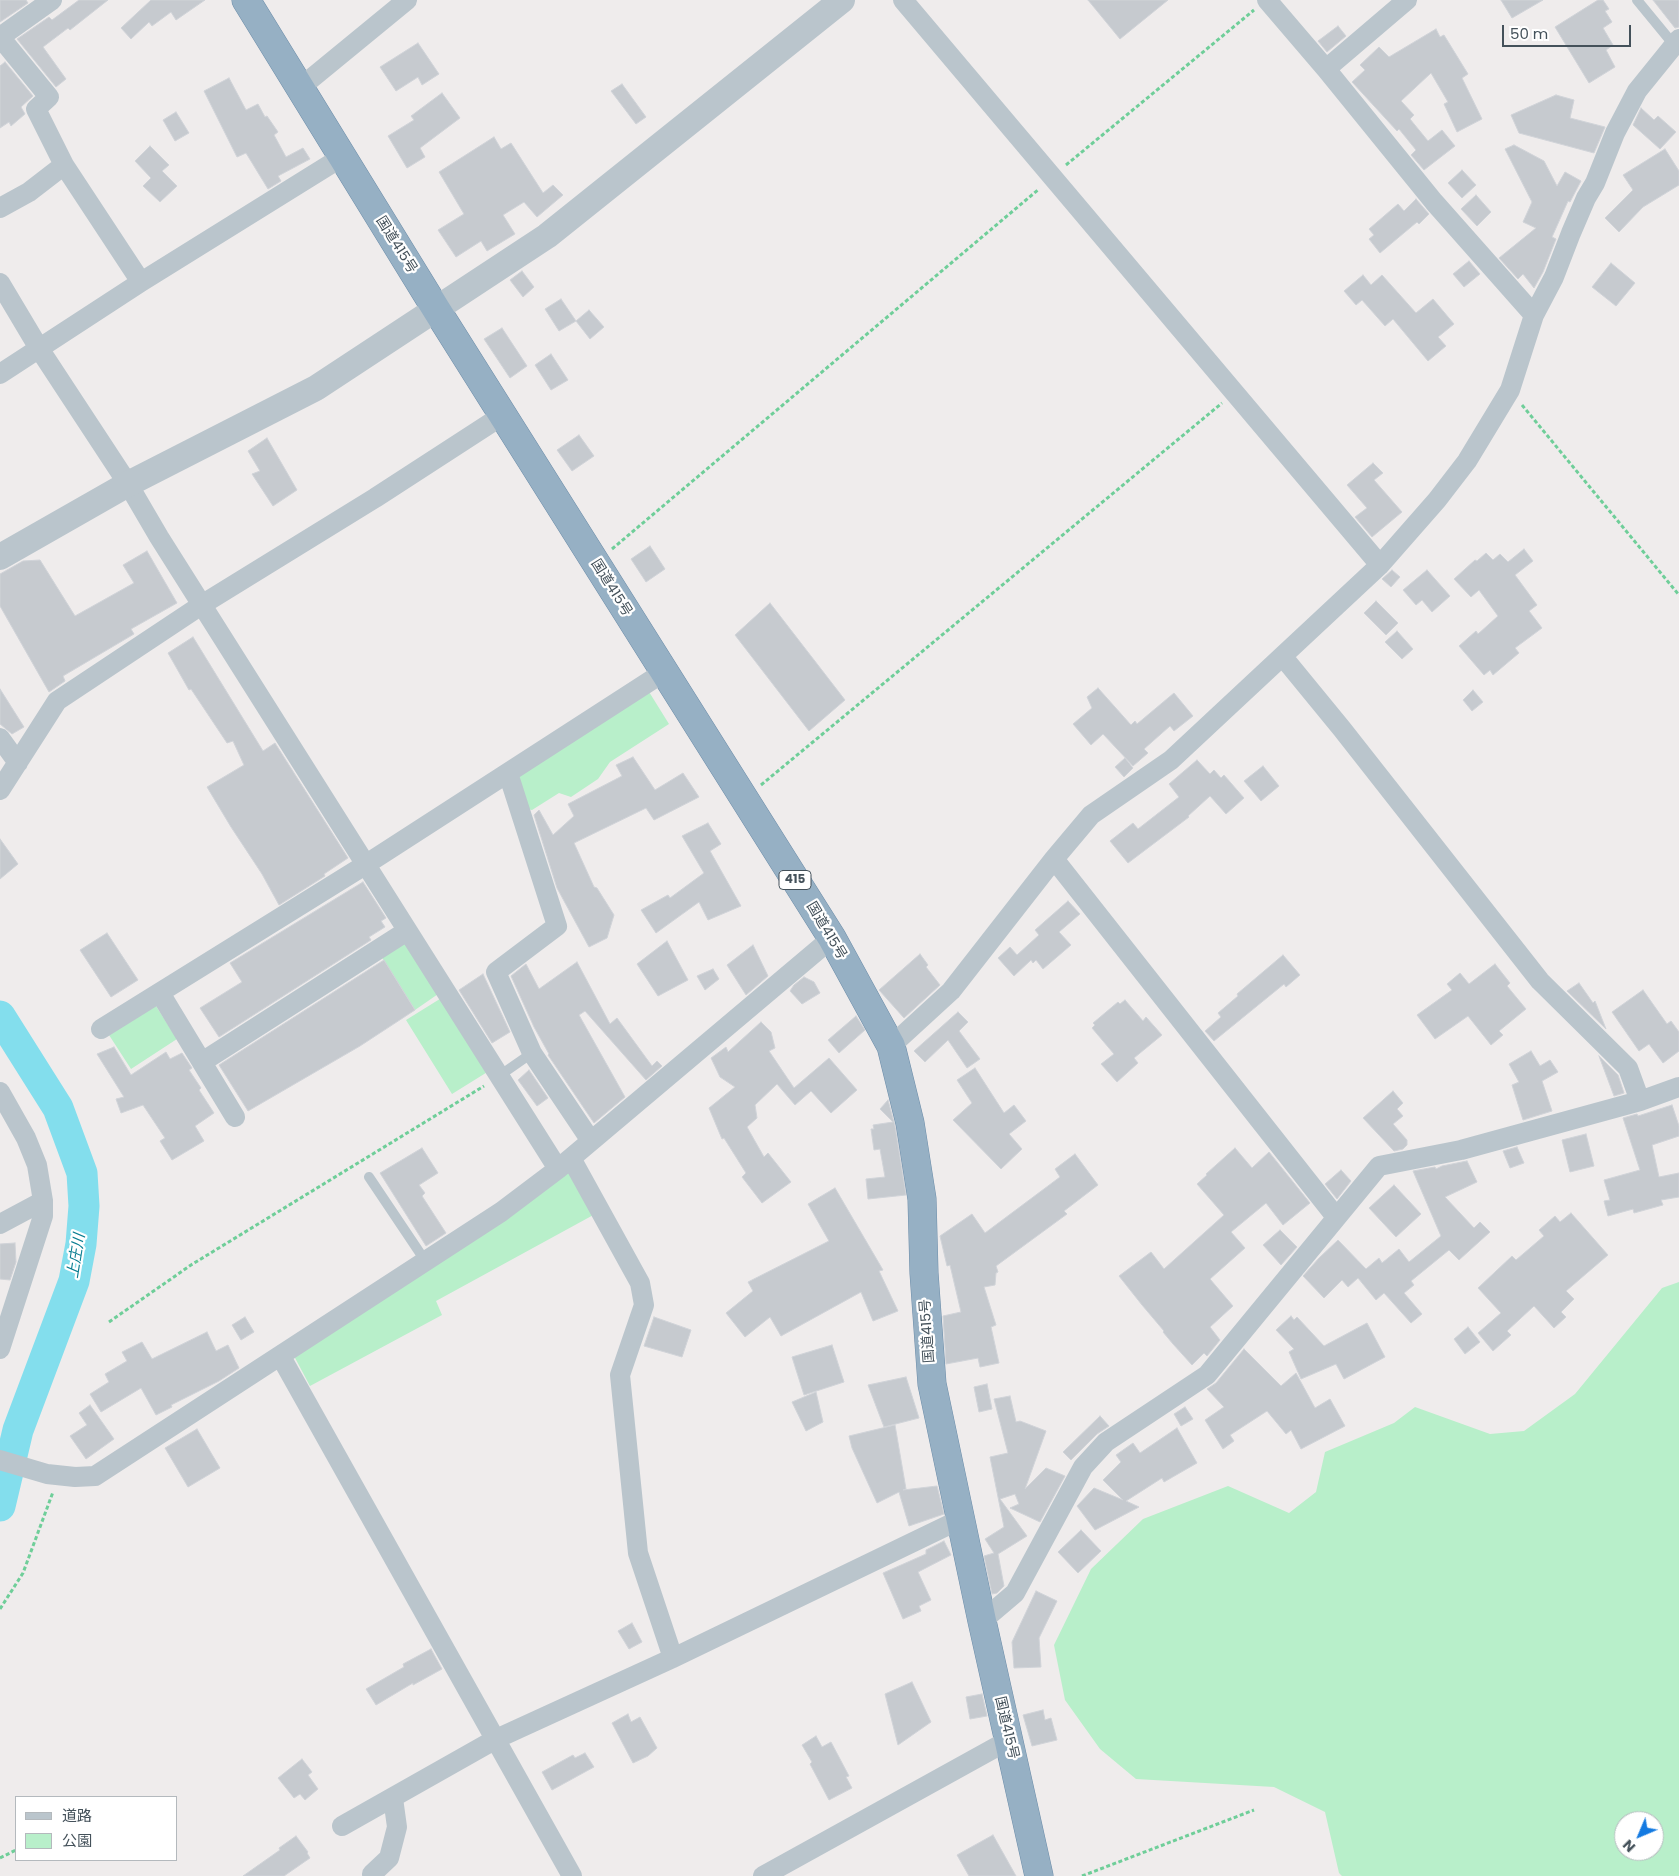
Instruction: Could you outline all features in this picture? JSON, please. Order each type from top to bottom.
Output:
[{"type":"highway","name":"国道415号","points":[[246,0],[595,564],[832,938],[891,1046],[910,1123],[922,1200],[924,1273],[932,1384],[982,1621],[1039,1876]]},
{"type":"street","points":[[52,0],[0,37],[49,97],[36,109],[64,166],[141,282]]},
{"type":"street","points":[[301,88],[407,0]]},
{"type":"street","points":[[0,557],[128,484],[316,388],[547,236],[842,0]]},
{"type":"street","points":[[903,0],[1380,565]]},
{"type":"street","points":[[1326,69],[1407,0]]},
{"type":"street","points":[[1263,3],[1326,69],[1434,202],[1534,315]]},
{"type":"street","points":[[891,1046],[952,991],[1054,858],[1091,815],[1171,760],[1380,565],[1437,500],[1467,461],[1510,390],[1534,315],[1554,277],[1571,233],[1586,198],[1595,183],[1615,133],[1637,91],[1676,42]]},
{"type":"street","points":[[0,374],[40,350],[141,282],[342,157]]},
{"type":"street","points":[[0,208],[29,192],[64,166]]},
{"type":"street","points":[[0,283],[40,350],[128,484],[159,537],[499,1076],[565,1163],[640,1283],[644,1305],[620,1375],[638,1553],[673,1658]]},
{"type":"street","points":[[0,790],[57,701],[203,604],[503,415]]},
{"type":"street","points":[[1282,657],[1540,981],[1628,1068],[1640,1101]]},
{"type":"street","points":[[102,1029],[366,865],[664,672]]},
{"type":"street","points":[[0,738],[18,763]]},
{"type":"street","points":[[508,773],[557,926],[496,972],[532,1053],[591,1141]]},
{"type":"street","points":[[1054,858],[1336,1217]]},
{"type":"street","points":[[202,1062],[407,931]]},
{"type":"street","points":[[0,1460],[54,1475],[95,1476],[502,1212],[565,1163],[832,938]]},
{"type":"street","points":[[160,993],[235,1117]]},
{"type":"street","points":[[982,1621],[1015,1594],[1083,1466],[1106,1442],[1207,1374],[1379,1166],[1461,1150],[1640,1101],[1679,1087]]},
{"type":"street","points":[[0,1092],[26,1138],[37,1165],[43,1200],[43,1216],[0,1349]]},
{"type":"street","points":[[0,1224],[43,1200]]},
{"type":"street","points":[[281,1357],[572,1876]]},
{"type":"street","points":[[342,1826],[496,1739],[673,1658],[960,1519]]},
{"type":"street","points":[[763,1876],[1008,1740]]},
{"type":"street","points":[[372,1874],[390,1858],[397,1826],[393,1798]]},
{"type":"lane","points":[[1637,0],[1676,42]]},
{"type":"lane","points":[[499,1076],[532,1053]]},
{"type":"lane","points":[[369,1177],[426,1262]]},
{"type":"path","points":[[595,564],[1052,177],[1263,3]]},
{"type":"path","points":[[1510,390],[1679,595]]},
{"type":"path","points":[[744,800],[1234,393]]},
{"type":"path","points":[[108,1322],[191,1265],[499,1076]]},
{"type":"path","points":[[0,1609],[23,1573],[50,1500],[54,1475]]},
{"type":"path","points":[[1082,1876],[1254,1810]]},
{"type":"path","points":[[0,1858],[15,1850]]},
{"type":"green space","points":[[646,687],[669,724],[610,762],[598,779],[571,797],[559,793],[532,810],[523,808],[511,775]]},
{"type":"green space","points":[[406,938],[441,992],[415,1010],[381,956]]},
{"type":"green space","points":[[443,997],[489,1071],[452,1094],[406,1020]]},
{"type":"green space","points":[[156,1006],[177,1039],[131,1069],[109,1035]]},
{"type":"green space","points":[[568,1167],[597,1213],[436,1301],[442,1315],[310,1386],[294,1356]]},
{"type":"green space","points":[[1679,1282],[1679,1876],[1342,1876],[1339,1873],[1325,1812],[1274,1787],[1136,1779],[1100,1749],[1065,1700],[1054,1645],[1091,1569],[1143,1519],[1228,1486],[1289,1513],[1316,1492],[1325,1452],[1394,1423],[1415,1407],[1490,1434],[1524,1431],[1575,1394],[1662,1288]]},
{"type":"building","points":[[0,0],[26,0],[28,3],[0,22]]},
{"type":"building","points":[[79,0],[108,0],[70,30],[68,28],[43,47],[66,79],[56,87],[17,39],[49,17],[52,20]]},
{"type":"building","points":[[151,0],[205,0],[176,20],[171,12],[152,26],[149,22],[131,39],[121,28]]},
{"type":"building","points":[[1088,0],[1168,0],[1120,39]]},
{"type":"building","points":[[1501,0],[1543,0],[1512,18]]},
{"type":"building","points":[[1598,0],[1603,0],[1609,9],[1605,11],[1612,22],[1603,28],[1613,45],[1606,50],[1615,67],[1589,83],[1555,27]]},
{"type":"building","points":[[1653,0],[1679,0],[1679,27],[1675,28]]},
{"type":"building","points":[[1338,26],[1346,36],[1327,52],[1318,41]]},
{"type":"building","points":[[1436,29],[1440,37],[1444,35],[1468,74],[1462,78],[1482,119],[1457,132],[1444,104],[1448,102],[1431,73],[1401,101],[1414,115],[1410,119],[1428,141],[1442,130],[1455,146],[1424,170],[1411,155],[1416,150],[1399,129],[1397,131],[1352,82],[1365,70],[1360,65],[1379,47],[1389,57]]},
{"type":"building","points":[[418,43],[439,74],[422,85],[418,77],[396,91],[380,67]]},
{"type":"building","points":[[5,62],[33,96],[21,107],[25,114],[11,126],[9,122],[0,128],[0,66]]},
{"type":"building","points":[[229,78],[246,110],[258,104],[265,117],[267,116],[278,132],[274,135],[286,157],[303,148],[310,159],[278,176],[281,181],[268,189],[246,153],[237,157],[204,91]]},
{"type":"building","points":[[622,84],[646,117],[636,124],[611,91]]},
{"type":"building","points":[[442,93],[460,118],[420,148],[425,157],[407,168],[388,136],[414,120],[411,116]]},
{"type":"building","points":[[1556,95],[1574,100],[1570,118],[1605,127],[1594,153],[1519,133],[1511,115]]},
{"type":"building","points":[[1641,108],[1654,120],[1658,116],[1676,132],[1660,149],[1633,125]]},
{"type":"building","points":[[176,112],[189,133],[175,141],[163,120]]},
{"type":"building","points":[[494,137],[501,149],[511,143],[543,193],[553,185],[563,195],[537,217],[524,202],[503,215],[515,234],[487,251],[481,241],[456,257],[438,230],[464,214],[439,172]]},
{"type":"building","points":[[1514,145],[1544,161],[1557,186],[1565,172],[1581,181],[1570,202],[1568,201],[1552,237],[1556,239],[1543,272],[1534,288],[1523,274],[1518,279],[1499,258],[1536,228],[1523,222],[1532,202],[1505,149]]},
{"type":"building","points":[[150,146],[169,165],[162,171],[177,186],[160,202],[143,186],[151,178],[135,161]]},
{"type":"building","points":[[1665,149],[1679,171],[1679,185],[1643,207],[1619,232],[1605,218],[1633,190],[1623,175]]},
{"type":"building","points":[[1462,170],[1476,185],[1462,198],[1448,183]]},
{"type":"building","points":[[1476,195],[1491,212],[1477,226],[1461,209]]},
{"type":"building","points":[[1416,199],[1429,214],[1419,224],[1417,222],[1380,253],[1369,239],[1374,235],[1369,229],[1398,204],[1404,211]]},
{"type":"building","points":[[1469,261],[1480,274],[1464,287],[1453,274]]},
{"type":"building","points":[[1611,263],[1635,283],[1616,306],[1592,287]]},
{"type":"building","points":[[522,271],[534,287],[523,297],[510,280]]},
{"type":"building","points":[[1363,275],[1371,285],[1382,275],[1416,313],[1433,299],[1454,324],[1438,337],[1446,346],[1428,361],[1393,319],[1385,326],[1362,300],[1356,305],[1344,291]]},
{"type":"building","points":[[561,299],[576,321],[559,331],[545,309]]},
{"type":"building","points":[[589,310],[604,327],[590,339],[576,321]]},
{"type":"building","points":[[502,328],[527,366],[510,378],[484,339]]},
{"type":"building","points":[[551,354],[568,380],[551,390],[535,365]]},
{"type":"building","points":[[579,435],[594,456],[572,471],[557,450]]},
{"type":"building","points":[[267,438],[297,490],[273,506],[252,474],[260,471],[248,451]]},
{"type":"building","points":[[1373,463],[1383,473],[1374,480],[1402,512],[1372,537],[1355,517],[1367,508],[1347,485]]},
{"type":"building","points":[[650,546],[665,569],[646,582],[631,559]]},
{"type":"building","points":[[1524,549],[1533,561],[1515,575],[1537,605],[1529,611],[1542,628],[1515,648],[1519,653],[1493,675],[1490,670],[1484,675],[1459,646],[1476,631],[1478,634],[1498,616],[1479,590],[1471,597],[1454,579],[1475,560],[1477,561],[1486,553],[1493,560],[1500,554],[1508,562]]},
{"type":"building","points":[[147,551],[177,603],[131,629],[134,634],[63,676],[65,681],[49,692],[0,606],[0,574],[23,561],[40,560],[75,616],[134,583],[123,565]]},
{"type":"building","points":[[1392,570],[1400,577],[1391,587],[1382,579]]},
{"type":"building","points":[[1427,570],[1450,596],[1432,612],[1422,600],[1416,605],[1403,590]]},
{"type":"building","points":[[1376,601],[1398,623],[1386,635],[1364,613]]},
{"type":"building","points":[[770,603],[845,700],[809,731],[735,635]]},
{"type":"building","points":[[1397,631],[1413,649],[1402,659],[1385,642]]},
{"type":"building","points":[[193,637],[263,751],[275,743],[348,858],[324,874],[325,876],[279,905],[262,874],[207,787],[244,765],[233,741],[227,743],[191,689],[189,690],[168,653]]},
{"type":"building","points":[[1098,688],[1131,725],[1135,721],[1137,724],[1174,693],[1193,716],[1174,731],[1170,726],[1144,749],[1148,753],[1133,766],[1103,734],[1091,745],[1073,724],[1092,708],[1087,697]]},
{"type":"building","points":[[0,689],[24,727],[12,734],[0,724]]},
{"type":"building","points":[[1473,690],[1483,702],[1472,711],[1463,700]]},
{"type":"building","points":[[633,757],[655,790],[683,773],[699,797],[654,820],[646,808],[574,843],[594,887],[597,888],[614,915],[607,938],[589,947],[557,888],[534,815],[539,810],[553,835],[574,816],[568,804],[622,776],[616,765]]},
{"type":"building","points":[[1125,758],[1133,768],[1124,777],[1115,767]]},
{"type":"building","points":[[1197,760],[1210,774],[1214,770],[1221,778],[1224,775],[1244,798],[1226,814],[1210,796],[1189,817],[1128,863],[1110,841],[1133,823],[1138,829],[1179,797],[1169,784]]},
{"type":"building","points":[[1263,766],[1279,786],[1261,801],[1244,781]]},
{"type":"building","points":[[708,823],[721,844],[710,851],[741,906],[708,920],[699,902],[656,933],[641,910],[668,895],[670,898],[704,873],[682,836]]},
{"type":"building","points":[[0,839],[18,864],[0,879]]},
{"type":"building","points":[[363,882],[386,918],[381,921],[385,927],[369,937],[371,940],[219,1037],[200,1008],[242,982],[230,963]]},
{"type":"building","points":[[1068,901],[1080,914],[1059,932],[1071,945],[1043,969],[1036,960],[1033,963],[1031,960],[1014,976],[998,958],[1010,947],[1017,955],[1039,935],[1035,930]]},
{"type":"building","points":[[107,933],[138,980],[111,997],[80,950]]},
{"type":"building","points":[[667,941],[688,980],[658,996],[637,964]]},
{"type":"building","points":[[753,945],[768,976],[746,995],[727,965]]},
{"type":"building","points":[[920,954],[928,965],[926,967],[940,985],[904,1018],[879,990]]},
{"type":"building","points":[[1283,955],[1300,975],[1286,987],[1284,984],[1214,1041],[1205,1031],[1221,1017],[1218,1013],[1238,996],[1237,994]]},
{"type":"building","points":[[384,960],[415,1010],[360,1046],[248,1111],[219,1065]]},
{"type":"building","points":[[577,962],[610,1024],[617,1018],[652,1066],[657,1061],[662,1066],[646,1080],[585,1011],[579,1015],[625,1097],[594,1123],[548,1055],[511,976],[526,964],[539,989]]},
{"type":"building","points":[[1495,964],[1510,983],[1507,986],[1526,1009],[1499,1031],[1503,1035],[1491,1045],[1468,1016],[1435,1039],[1417,1015],[1452,990],[1447,984],[1460,973],[1469,984]]},
{"type":"building","points":[[713,969],[719,979],[705,990],[697,976]]},
{"type":"building","points":[[483,974],[510,1032],[492,1043],[459,990]]},
{"type":"building","points":[[804,977],[814,982],[820,993],[802,1004],[790,991]]},
{"type":"building","points":[[1579,983],[1593,1003],[1595,1001],[1606,1029],[1567,991]]},
{"type":"building","points":[[1643,990],[1667,1024],[1671,1021],[1679,1032],[1679,1051],[1663,1063],[1649,1044],[1639,1051],[1612,1012]]},
{"type":"building","points":[[1125,1000],[1143,1021],[1146,1017],[1162,1035],[1134,1058],[1138,1063],[1117,1082],[1101,1064],[1114,1054],[1092,1028],[1095,1025],[1093,1023],[1118,1002],[1120,1004]]},
{"type":"building","points":[[958,1012],[968,1022],[959,1031],[980,1059],[967,1068],[948,1040],[925,1062],[914,1051]]},
{"type":"building","points":[[856,1016],[865,1030],[839,1053],[828,1040]]},
{"type":"building","points":[[761,1022],[771,1032],[775,1048],[769,1051],[794,1088],[829,1058],[857,1090],[831,1113],[811,1091],[795,1105],[777,1084],[755,1105],[757,1118],[747,1127],[764,1157],[768,1153],[791,1182],[762,1203],[742,1177],[746,1173],[724,1138],[722,1139],[709,1108],[735,1087],[720,1077],[711,1058],[726,1047],[728,1052]]},
{"type":"building","points":[[114,1047],[131,1075],[166,1052],[170,1059],[182,1053],[192,1068],[189,1070],[201,1088],[199,1090],[214,1113],[195,1126],[204,1141],[172,1160],[160,1141],[165,1138],[143,1105],[121,1113],[116,1099],[124,1097],[97,1054]]},
{"type":"building","points":[[1531,1051],[1540,1066],[1550,1060],[1558,1072],[1542,1081],[1552,1111],[1523,1120],[1512,1085],[1519,1082],[1509,1064]]},
{"type":"building","points":[[1599,1056],[1618,1075],[1624,1093],[1614,1096]]},
{"type":"building","points":[[975,1068],[1004,1113],[1014,1105],[1026,1121],[1009,1134],[1022,1149],[1001,1169],[953,1120],[972,1103],[957,1080]]},
{"type":"building","points":[[529,1070],[548,1098],[537,1106],[518,1080]]},
{"type":"building","points":[[1393,1091],[1403,1103],[1397,1109],[1403,1116],[1393,1124],[1407,1140],[1407,1145],[1403,1149],[1394,1151],[1363,1118]]},
{"type":"building","points":[[888,1100],[895,1126],[906,1195],[868,1199],[866,1179],[885,1177],[880,1149],[874,1150],[871,1129],[874,1129],[873,1125],[893,1122],[880,1109]]},
{"type":"building","points":[[1672,1105],[1679,1126],[1679,1136],[1652,1145],[1659,1177],[1679,1173],[1679,1197],[1661,1200],[1663,1205],[1634,1213],[1633,1209],[1608,1216],[1604,1201],[1610,1200],[1604,1180],[1640,1170],[1623,1118],[1637,1114],[1638,1116]]},
{"type":"building","points":[[1586,1134],[1594,1166],[1570,1172],[1562,1140]]},
{"type":"building","points":[[1517,1147],[1524,1163],[1510,1168],[1503,1151]]},
{"type":"building","points":[[422,1148],[438,1173],[419,1185],[425,1193],[422,1196],[446,1233],[426,1246],[380,1173]]},
{"type":"building","points":[[1235,1148],[1252,1168],[1269,1152],[1310,1203],[1283,1225],[1266,1203],[1231,1232],[1245,1248],[1210,1279],[1233,1306],[1210,1327],[1220,1340],[1207,1356],[1204,1353],[1192,1365],[1119,1276],[1151,1252],[1164,1269],[1224,1215],[1197,1184]]},
{"type":"building","points":[[1075,1154],[1098,1185],[1064,1211],[1067,1214],[996,1266],[998,1272],[996,1273],[995,1285],[984,1287],[996,1325],[991,1327],[999,1363],[980,1367],[978,1358],[946,1364],[943,1316],[961,1312],[950,1265],[947,1266],[940,1236],[972,1214],[985,1233],[1060,1177],[1055,1169]]},
{"type":"building","points":[[1467,1161],[1477,1182],[1445,1197],[1474,1228],[1480,1222],[1490,1232],[1459,1260],[1449,1250],[1411,1281],[1414,1285],[1404,1293],[1422,1314],[1411,1323],[1384,1293],[1376,1300],[1358,1278],[1348,1287],[1342,1280],[1324,1298],[1303,1276],[1338,1240],[1366,1269],[1379,1258],[1382,1263],[1399,1249],[1409,1262],[1441,1236],[1413,1171],[1435,1167],[1436,1169]]},
{"type":"building","points":[[1341,1170],[1351,1181],[1337,1199],[1325,1184]]},
{"type":"building","points":[[1394,1185],[1421,1214],[1396,1237],[1369,1208]]},
{"type":"building","points":[[835,1188],[883,1270],[879,1271],[898,1311],[873,1321],[861,1292],[781,1336],[770,1317],[745,1337],[726,1313],[753,1291],[748,1282],[829,1241],[808,1204]]},
{"type":"building","points":[[1571,1213],[1608,1255],[1566,1291],[1574,1299],[1561,1312],[1566,1317],[1554,1328],[1534,1306],[1507,1331],[1511,1335],[1493,1351],[1478,1333],[1501,1313],[1478,1288],[1512,1256],[1516,1260],[1544,1236],[1539,1230],[1555,1216],[1560,1222]]},
{"type":"building","points":[[1280,1230],[1297,1247],[1281,1265],[1263,1245]]},
{"type":"building","points":[[15,1243],[16,1262],[10,1280],[0,1279],[0,1244]]},
{"type":"building","points":[[1291,1316],[1294,1320],[1297,1317],[1324,1346],[1367,1323],[1385,1357],[1344,1379],[1336,1364],[1301,1379],[1289,1352],[1294,1349],[1276,1330]]},
{"type":"building","points":[[245,1317],[254,1332],[241,1340],[232,1325]]},
{"type":"building","points":[[654,1317],[691,1330],[682,1357],[644,1346]]},
{"type":"building","points":[[1468,1327],[1480,1342],[1465,1354],[1454,1339]]},
{"type":"building","points":[[207,1332],[216,1351],[228,1345],[239,1368],[156,1415],[141,1388],[101,1412],[90,1394],[109,1382],[105,1374],[127,1361],[122,1352],[142,1342],[152,1359]]},
{"type":"building","points":[[832,1345],[844,1382],[804,1395],[792,1357]]},
{"type":"building","points":[[1244,1349],[1281,1386],[1296,1373],[1315,1408],[1330,1399],[1345,1426],[1301,1449],[1291,1430],[1286,1434],[1267,1411],[1230,1435],[1234,1441],[1223,1449],[1205,1420],[1224,1407],[1207,1389],[1216,1383]]},
{"type":"building","points":[[906,1377],[919,1418],[884,1427],[868,1385]]},
{"type":"building","points":[[987,1384],[992,1409],[979,1412],[974,1387]]},
{"type":"building","points":[[816,1392],[823,1422],[806,1431],[792,1402]]},
{"type":"building","points":[[1010,1396],[1016,1422],[1020,1421],[1046,1431],[1025,1489],[1046,1468],[1065,1476],[1040,1522],[1010,1508],[1019,1504],[1015,1494],[1000,1499],[1027,1536],[998,1554],[1004,1586],[997,1593],[992,1594],[984,1556],[994,1553],[985,1539],[1004,1527],[990,1457],[1008,1453],[994,1399]]},
{"type":"building","points":[[90,1405],[114,1439],[86,1459],[70,1436],[87,1425],[79,1413]]},
{"type":"building","points":[[1185,1407],[1193,1419],[1181,1426],[1174,1414]]},
{"type":"building","points":[[1100,1416],[1109,1426],[1097,1434],[1071,1460],[1063,1452]]},
{"type":"building","points":[[895,1425],[906,1489],[903,1490],[937,1486],[944,1514],[909,1526],[899,1492],[877,1503],[852,1448],[849,1436]]},
{"type":"building","points":[[1177,1428],[1197,1463],[1164,1482],[1162,1478],[1126,1501],[1139,1507],[1095,1530],[1077,1506],[1094,1488],[1123,1500],[1103,1480],[1121,1462],[1116,1455],[1133,1443],[1140,1453]]},
{"type":"building","points":[[197,1429],[220,1468],[188,1487],[165,1448]]},
{"type":"building","points":[[1081,1530],[1101,1551],[1078,1573],[1058,1552]]},
{"type":"building","points":[[944,1541],[951,1555],[918,1572],[931,1600],[919,1606],[921,1611],[903,1619],[883,1573],[926,1554],[926,1550]]},
{"type":"building","points":[[1036,1591],[1057,1601],[1039,1638],[1041,1667],[1014,1668],[1012,1642]]},
{"type":"building","points":[[632,1623],[642,1642],[629,1649],[618,1631]]},
{"type":"building","points":[[431,1649],[442,1669],[413,1685],[413,1683],[376,1705],[366,1689],[404,1667],[403,1664]]},
{"type":"building","points":[[912,1682],[931,1722],[898,1745],[885,1694]]},
{"type":"building","points":[[982,1694],[987,1716],[970,1719],[966,1697]]},
{"type":"building","points":[[1043,1710],[1045,1720],[1051,1718],[1057,1740],[1032,1746],[1023,1715]]},
{"type":"building","points":[[628,1714],[631,1722],[640,1717],[657,1748],[648,1756],[633,1763],[612,1723]]},
{"type":"building","points":[[816,1736],[822,1747],[831,1742],[849,1776],[846,1777],[852,1788],[829,1800],[802,1745]]},
{"type":"building","points":[[585,1753],[594,1767],[552,1790],[542,1772],[573,1755],[575,1758]]},
{"type":"building","points":[[302,1759],[312,1772],[308,1775],[318,1789],[305,1800],[300,1794],[294,1798],[278,1778]]},
{"type":"building","points":[[993,1835],[1016,1876],[969,1876],[957,1855]]},
{"type":"building","points":[[296,1836],[308,1852],[310,1858],[284,1876],[243,1876],[280,1850],[279,1848]]},
{"type":"waterway","name":"上庄川","points":[[0,1016],[58,1108],[82,1173],[84,1206],[81,1244],[74,1281],[18,1430],[0,1506]]}]
